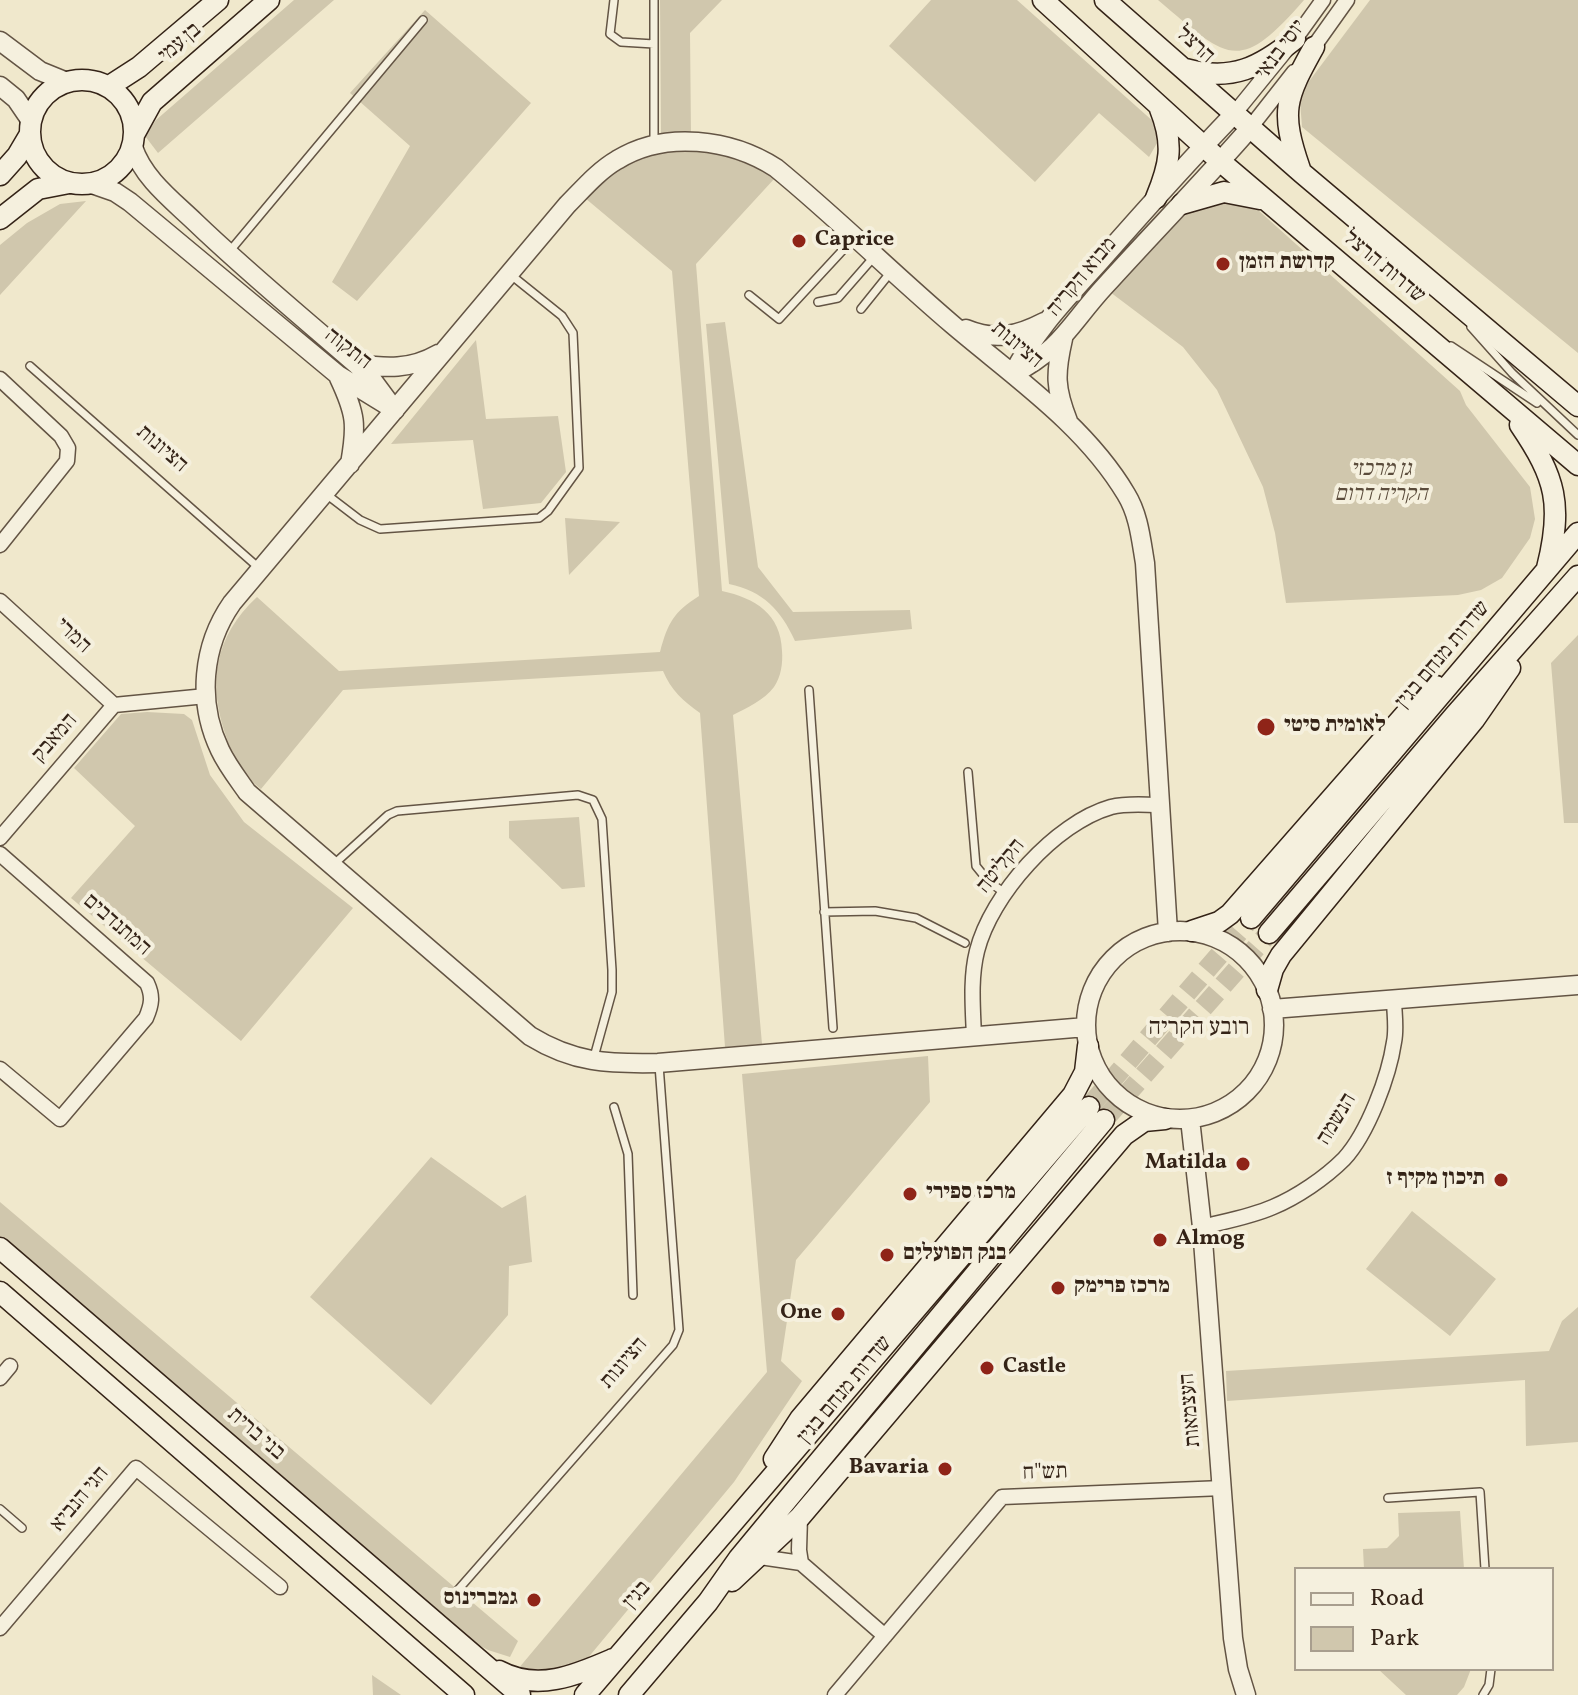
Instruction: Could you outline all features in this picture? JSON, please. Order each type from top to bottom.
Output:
[{"type":"main road","name":"בן עמי","points":[[108,87],[139,67],[218,0]]},
{"type":"main road","name":"בן עמי","points":[[134,140],[152,102],[269,0]]},
{"type":"main road","points":[[1043,0],[1158,105],[1170,143],[1164,178],[1156,198]]},
{"type":"main road","name":"הרצל","points":[[1105,0],[1250,128]]},
{"type":"main road","points":[[1181,67],[1200,73],[1233,73],[1305,43]]},
{"type":"main road","points":[[1302,173],[1290,140],[1287,104],[1305,43]]},
{"type":"main road","points":[[0,175],[17,156],[44,97],[67,82],[86,80],[108,87],[128,106],[133,119],[134,140],[118,171],[92,184],[69,183],[38,189],[0,219]]},
{"type":"main road","name":"שדרות הרצל","points":[[1158,105],[1578,465]]},
{"type":"main road","points":[[31,128],[33,151],[42,165],[54,176],[69,183]]},
{"type":"main road","name":"שדרות הרצל","points":[[1250,128],[1577,404]]},
{"type":"main road","points":[[1182,204],[1224,192],[1267,201]]},
{"type":"main road","points":[[1504,402],[1544,463],[1554,492],[1555,530],[1546,573]]},
{"type":"main road","name":"שדרות מנחם בגין","points":[[1251,918],[1578,533]]},
{"type":"main road","name":"שדרות מנחם בגין","points":[[1269,933],[1578,576]]},
{"type":"main road","points":[[1270,1000],[1273,969],[1281,955],[1474,720],[1537,624]]},
{"type":"main road","points":[[1192,931],[1219,922],[1230,914],[1408,711],[1480,651]]},
{"type":"main road","points":[[728,1529],[800,1419],[1073,1095],[1085,1072],[1087,1036]]},
{"type":"main road","name":"שדרות מנחם בגין","points":[[629,1695],[708,1602],[739,1558],[1097,1114],[728,1529]]},
{"type":"main road","points":[[708,1602],[800,1517],[1124,1135],[1144,1121],[1165,1119]]},
{"type":"main road","name":"בני ברית","points":[[0,1248],[478,1659]]},
{"type":"main road","points":[[0,1292],[461,1693]]},
{"type":"main road","name":"בגין","points":[[585,1695],[728,1529]]},
{"type":"main road","points":[[478,1659],[510,1676],[545,1682],[576,1675],[617,1658]]},
{"type":"main road","points":[[637,1695],[659,1658]]},
{"type":"main road","points":[[478,1659],[520,1695]]},
{"type":"street","name":"יוסי בנאי","points":[[1250,128],[1305,43],[1323,0]]},
{"type":"street","name":"יוסי בנאי","points":[[1234,114],[1347,0]]},
{"type":"street","points":[[0,41],[40,71],[67,82]]},
{"type":"street","points":[[0,86],[16,99],[31,128]]},
{"type":"street","name":"מבוא הקריה","points":[[1013,374],[1027,346],[1047,321],[1234,114]]},
{"type":"street","name":"מבוא הקריה","points":[[1013,374],[1038,361],[1063,339],[1102,289],[1250,128]]},
{"type":"street","name":"התקוה","points":[[134,140],[138,164],[164,192],[228,254],[356,364],[395,410]]},
{"type":"street","name":"הציונות","points":[[1087,1036],[974,1037],[658,1063],[593,1062],[560,1052],[530,1036],[247,792],[221,752],[212,731],[206,696],[207,662],[214,634],[232,603],[567,205],[595,177],[618,159],[654,146],[687,141],[737,149],[761,159],[784,175],[1013,374],[1108,467],[1128,496],[1138,522],[1145,563],[1168,932]]},
{"type":"street","name":"התקוה","points":[[92,184],[115,192],[130,202],[338,375],[395,410]]},
{"type":"street","points":[[952,324],[977,334],[1004,337],[1047,321]]},
{"type":"street","points":[[1063,339],[1056,386],[1071,428]]},
{"type":"street","points":[[356,364],[386,368],[414,366],[445,350]]},
{"type":"street","points":[[338,375],[355,418],[350,465]]},
{"type":"street","points":[[0,379],[61,436],[68,448],[67,461],[0,545]]},
{"type":"street","name":"המרי","points":[[0,601],[114,705]]},
{"type":"street","points":[[114,705],[206,696]]},
{"type":"street","name":"המאבק","points":[[0,838],[114,705]]},
{"type":"street","name":"הקליטה","points":[[974,1037],[973,990],[977,949],[1005,893],[1027,866],[1081,821],[1110,807],[1160,805]]},
{"type":"street","name":"המתנדבים","points":[[0,854],[147,983],[152,1004],[146,1018],[60,1119],[0,1069]]},
{"type":"street","points":[[1192,931],[1208,935],[1237,950],[1250,962],[1270,1000],[1274,1024],[1269,1055],[1255,1082],[1233,1103],[1205,1116],[1190,1119],[1165,1119],[1130,1106],[1115,1094],[1103,1080],[1087,1036],[1092,991],[1112,960],[1142,939],[1168,932],[1192,931]]},
{"type":"street","points":[[1270,1000],[1394,999],[1578,985]]},
{"type":"street","name":"הנשמה","points":[[1202,1227],[1244,1218],[1275,1206],[1304,1189],[1345,1157],[1363,1128],[1385,1081],[1395,1040],[1394,999]]},
{"type":"street","name":"העצמאות","points":[[1190,1119],[1202,1227],[1233,1638],[1246,1695]]},
{"type":"street","points":[[0,1378],[10,1366]]},
{"type":"street","name":"חגי הנביא","points":[[0,1628],[136,1468],[280,1587]]},
{"type":"street","name":"תש\"ח","points":[[835,1695],[1002,1497],[1223,1488]]},
{"type":"street","points":[[800,1517],[801,1563]]},
{"type":"street","points":[[760,1557],[801,1563],[885,1636]]},
{"type":"lane","points":[[614,0],[610,34],[621,42],[654,44]]},
{"type":"lane","points":[[654,0],[654,146]]},
{"type":"lane","points":[[228,254],[423,20]]},
{"type":"lane","points":[[749,295],[779,319],[854,238]]},
{"type":"lane","points":[[818,302],[838,298],[875,256]]},
{"type":"lane","points":[[861,309],[892,271]]},
{"type":"lane","points":[[326,494],[360,520],[380,529],[539,518],[548,511],[579,468],[573,333],[562,316],[510,274]]},
{"type":"lane","points":[[1436,286],[1512,373],[1578,435]]},
{"type":"lane","points":[[1405,318],[1483,365],[1555,415]]},
{"type":"lane","name":"הציונות","points":[[30,366],[261,570]]},
{"type":"lane","points":[[1553,606],[1578,590]]},
{"type":"lane","points":[[809,690],[833,1028]]},
{"type":"lane","points":[[968,772],[976,866],[989,882],[1005,893]]},
{"type":"lane","points":[[332,866],[388,815],[397,811],[578,795],[593,800],[602,819],[612,970],[612,992],[593,1062]]},
{"type":"lane","points":[[824,912],[875,911],[916,918],[965,943]]},
{"type":"lane","name":"הציונות","points":[[457,1591],[673,1345],[679,1330],[658,1063]]},
{"type":"lane","points":[[614,1107],[628,1154],[633,1295]]},
{"type":"lane","points":[[1388,1498],[1480,1492],[1485,1567]]},
{"type":"lane","points":[[0,1509],[22,1528]]},
{"type":"lane","points":[[1483,1695],[1489,1685],[1491,1671]]},
{"type":"green space","points":[[294,0],[334,0],[158,153],[145,136],[156,120]]},
{"type":"green space","points":[[660,0],[722,0],[690,33],[691,136],[661,138]]},
{"type":"green space","points":[[931,0],[1017,0],[1164,131],[1149,157],[1099,113],[1035,182],[889,46]]},
{"type":"green space","points":[[1158,0],[1304,0],[1263,40],[1247,49],[1232,51],[1201,36]]},
{"type":"green space","points":[[1370,0],[1578,0],[1578,353],[1302,127],[1300,101],[1304,88]]},
{"type":"green space","points":[[425,10],[531,103],[357,301],[332,282],[410,146],[350,93]]},
{"type":"green space","points":[[671,150],[725,156],[775,178],[696,264],[722,591],[745,598],[764,610],[777,627],[782,656],[780,674],[770,692],[733,715],[762,1044],[725,1047],[700,713],[678,695],[663,671],[343,690],[261,789],[235,766],[217,699],[218,662],[223,645],[231,628],[257,597],[339,671],[660,652],[673,619],[699,596],[672,271],[585,198],[624,166],[644,156]]},
{"type":"green space","points":[[86,201],[0,295],[0,245],[27,223],[60,204]]},
{"type":"green space","name":"גן מרכזי הקריה דרום","points":[[1230,203],[1258,210],[1460,391],[1466,405],[1530,487],[1535,519],[1530,538],[1502,578],[1481,590],[1458,595],[1286,603],[1275,533],[1263,487],[1217,390],[1183,347],[1110,292],[1187,213],[1206,204]]},
{"type":"green space","points":[[725,322],[758,567],[793,612],[910,610],[912,629],[795,641],[784,620],[770,604],[752,592],[729,584],[706,324]]},
{"type":"green space","points":[[476,340],[486,419],[558,416],[566,472],[541,503],[483,509],[473,440],[391,444]]},
{"type":"green space","points":[[565,518],[620,522],[569,575]]},
{"type":"green space","points":[[1578,635],[1578,823],[1564,823],[1551,663]]},
{"type":"green space","points":[[121,714],[184,714],[192,720],[210,775],[244,822],[353,908],[241,1041],[71,898],[135,826],[74,768]]},
{"type":"green space","points":[[579,817],[585,887],[562,889],[509,838],[509,821]]},
{"type":"green space","points":[[928,1056],[930,1102],[796,1260],[781,1361],[802,1381],[734,1482],[587,1659],[548,1674],[518,1669],[767,1372],[742,1074]]},
{"type":"green space","points":[[431,1157],[502,1208],[526,1195],[532,1262],[509,1266],[508,1315],[431,1405],[310,1297]]},
{"type":"green space","points":[[0,1202],[518,1641],[510,1657],[488,1650],[462,1636],[0,1237]]},
{"type":"green space","points":[[1412,1211],[1496,1279],[1450,1336],[1366,1269]]},
{"type":"green space","points":[[1578,1307],[1578,1442],[1526,1446],[1525,1380],[1227,1401],[1226,1371],[1549,1351],[1562,1321]]},
{"type":"green space","points":[[1460,1511],[1464,1567],[1364,1567],[1363,1549],[1387,1548],[1399,1536],[1398,1513]]},
{"type":"green space","points":[[1380,1671],[1470,1671],[1457,1695],[1406,1695]]},
{"type":"green space","points":[[372,1675],[401,1695],[373,1695]]},
{"type":"tunnel","points":[[1089,1107],[1251,918]]},
{"type":"tunnel","points":[[1104,1120],[1269,933]]},
{"type":"place","name":"Caprice","points":[[799,241]]},
{"type":"place","name":"קדושת הזמן","points":[[1223,264]]},
{"type":"place","name":"לאומית סיטי","points":[[1266,727]]},
{"type":"place","name":"Matilda","points":[[1243,1164]]},
{"type":"place","name":"תיכון מקיף ז","points":[[1501,1180]]},
{"type":"place","name":"מרכז ספירי","points":[[910,1194]]},
{"type":"place","name":"Almog","points":[[1160,1240]]},
{"type":"place","name":"בנק הפועלים","points":[[887,1255]]},
{"type":"place","name":"מרכז פרימק","points":[[1058,1288]]},
{"type":"place","name":"One","points":[[838,1314]]},
{"type":"place","name":"Castle","points":[[987,1368]]},
{"type":"place","name":"Bavaria","points":[[945,1469]]},
{"type":"place","name":"גמברינוס","points":[[534,1600]]},
{"type":"district","name":"רובע הקריה","points":[[1199,1030]]}]
